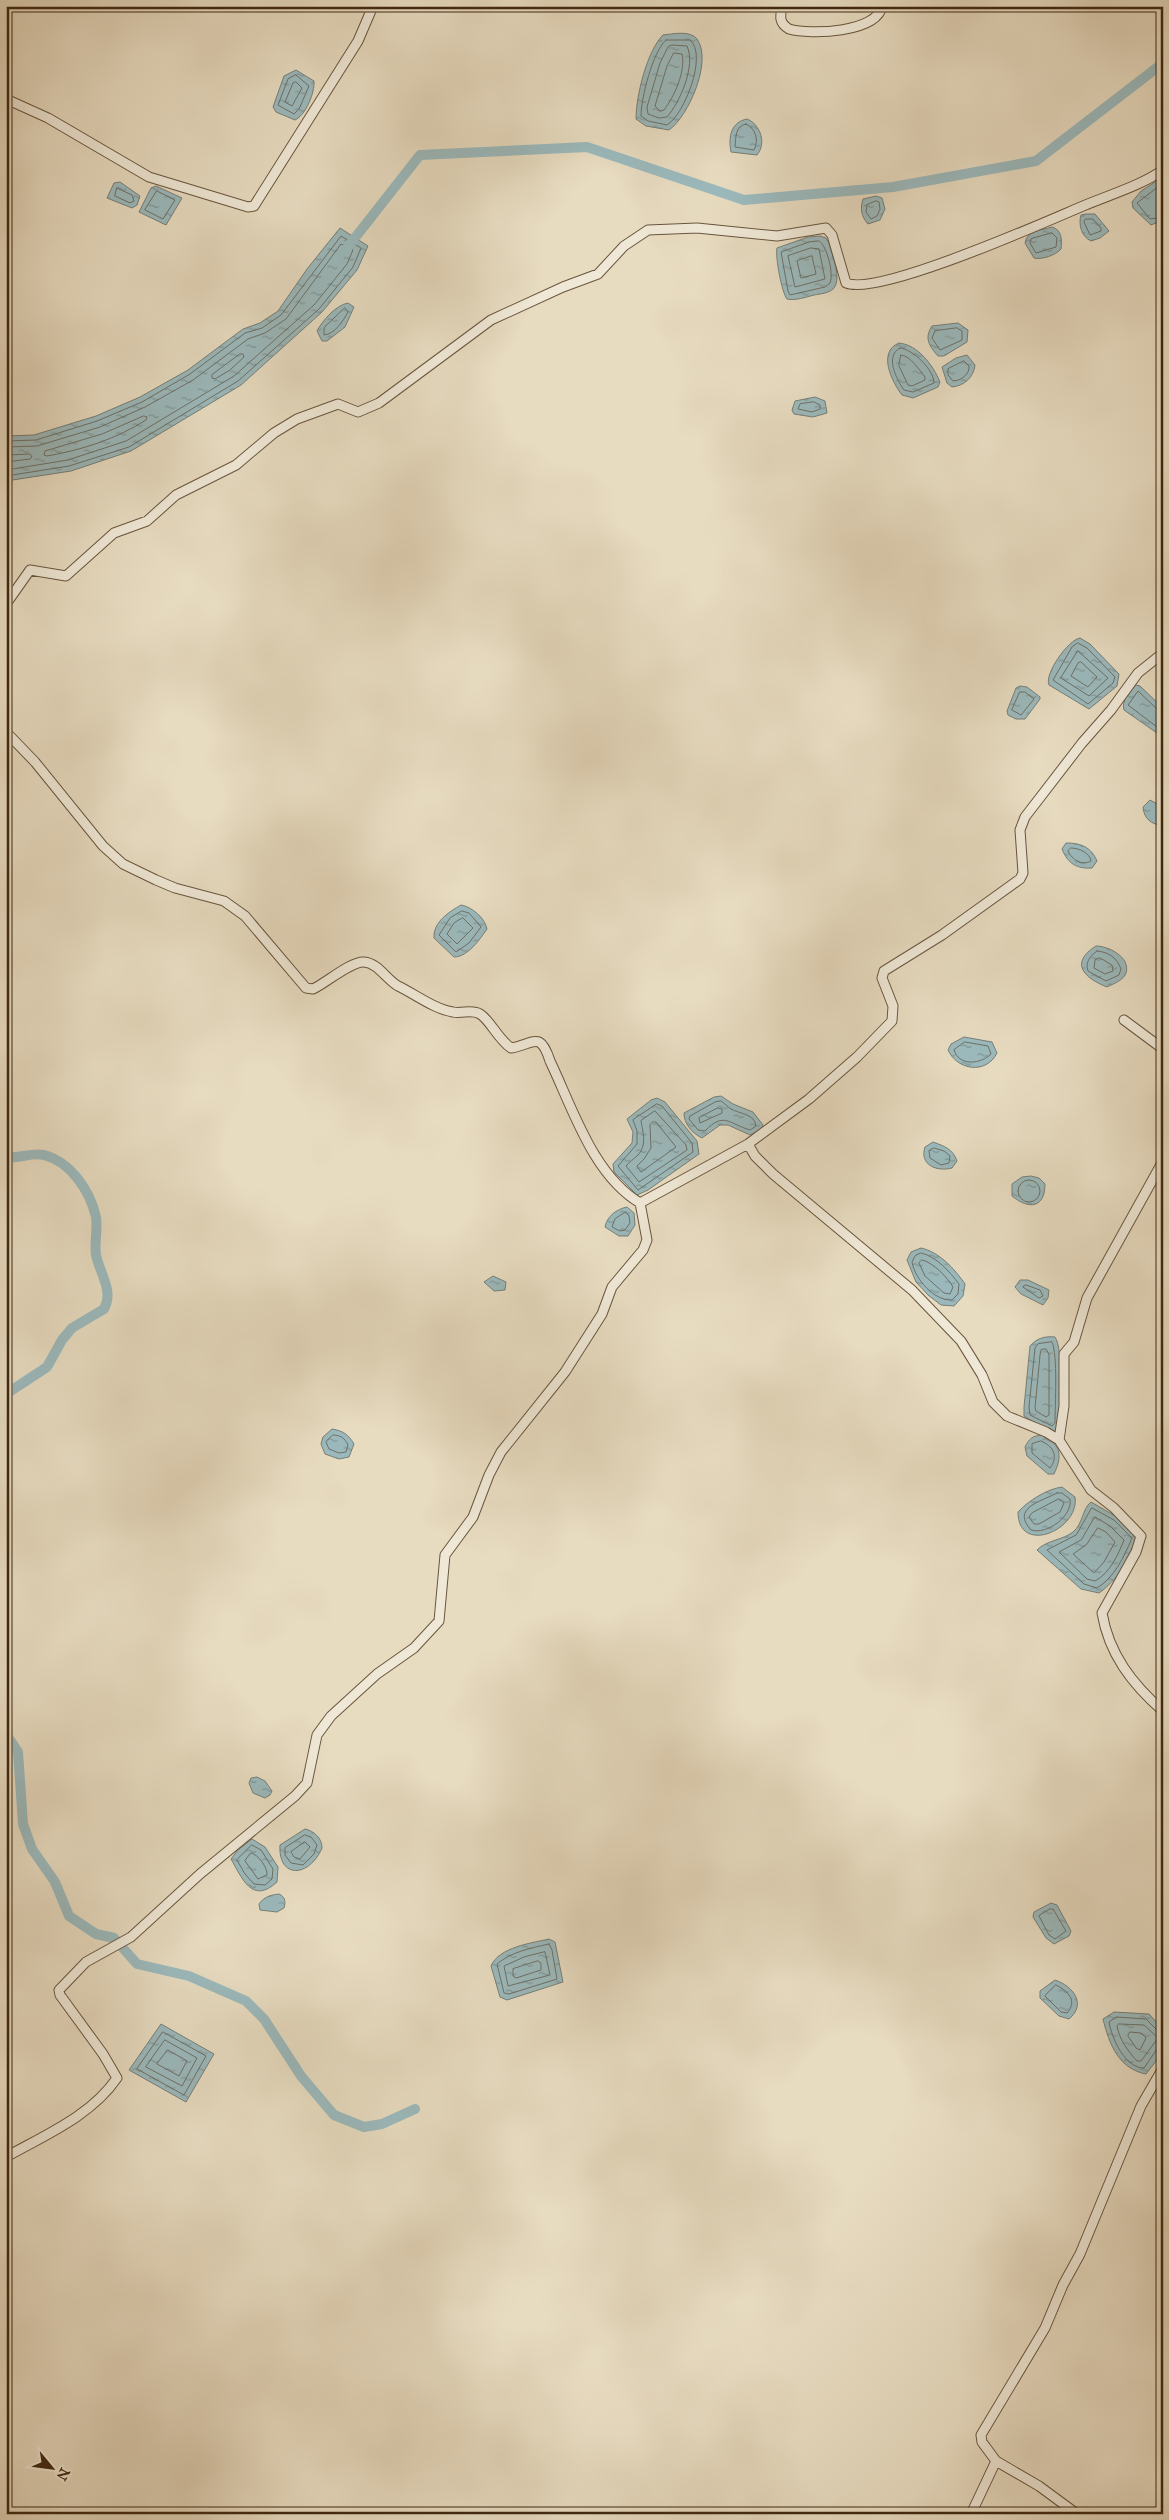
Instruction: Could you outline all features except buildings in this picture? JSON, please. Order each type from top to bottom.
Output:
[{"type":"street","points":[[6,99],[48,118],[149,177],[248,207],[254,206],[358,41],[373,6]]},
{"type":"street","points":[[782,6],[780,18],[783,25],[789,29],[831,32],[859,26],[870,21],[881,11],[882,6]]},
{"type":"street","points":[[6,604],[30,570],[66,576],[114,533],[147,521],[176,495],[236,465],[297,418],[338,404],[358,412],[379,402],[491,320],[563,287],[598,274],[624,246],[648,230],[697,228],[777,236],[826,228],[832,235],[846,282],[858,283],[910,274],[979,250],[1163,170]]},
{"type":"street","points":[[640,1203],[748,1144],[809,1098],[857,1057],[892,1021],[893,1006],[882,978],[884,971],[942,935],[1020,879],[1023,873],[1020,830],[1025,817],[1076,750],[1111,710],[1138,673],[1163,653]]},
{"type":"street","points":[[6,732],[35,762],[103,846],[123,864],[175,888],[224,901],[245,916],[306,988],[313,989],[318,987],[348,967],[362,962],[374,965],[392,983],[434,1004],[455,1013],[471,1012],[480,1014],[503,1043],[511,1048],[536,1040],[541,1042],[546,1047],[550,1061],[597,1162],[625,1194],[640,1203],[647,1240],[643,1250],[612,1287],[602,1314],[565,1372],[501,1452],[489,1475],[473,1517],[445,1555],[439,1621],[414,1648],[377,1674],[331,1716],[317,1735],[308,1783],[295,1796],[194,1880],[131,1937],[86,1962],[59,1990],[60,1995],[103,2054],[117,2078],[107,2093],[72,2120],[6,2157]]},
{"type":"street","points":[[1124,1020],[1163,1050]]},
{"type":"street","points":[[748,1144],[755,1156],[773,1174],[876,1258],[912,1290],[961,1341],[982,1375],[993,1402],[1007,1416],[1046,1432],[1059,1440],[1091,1490],[1114,1508],[1141,1536],[1136,1552],[1102,1613],[1116,1658],[1138,1689],[1163,1711]]},
{"type":"street","points":[[1059,1440],[1064,1406],[1064,1354],[1074,1342],[1087,1298],[1163,1161]]},
{"type":"street","points":[[1078,2514],[1038,2486],[996,2461],[982,2442],[981,2435],[1044,2328],[1063,2284],[1080,2254],[1141,2106],[1163,2068]]},
{"type":"street","points":[[971,2514],[996,2461]]},
{"type":"water","points":[[681,33],[694,36],[701,49],[702,61],[696,88],[690,101],[684,113],[669,130],[646,126],[636,119],[638,98],[647,63],[657,42],[663,35]]},
{"type":"water","points":[[296,70],[314,81],[314,86],[306,108],[295,120],[276,112],[273,107],[284,76]]},
{"type":"water","points":[[747,119],[752,121],[761,134],[762,140],[757,155],[731,152],[730,141],[732,131],[737,123]]},
{"type":"water","points":[[1163,177],[1163,220],[1151,225],[1133,208],[1132,202],[1141,191]]},
{"type":"water","points":[[120,182],[140,196],[137,205],[132,208],[107,198],[114,183]]},
{"type":"water","points":[[156,186],[182,198],[166,225],[139,212],[151,188]]},
{"type":"water","points":[[876,196],[882,198],[885,209],[880,220],[868,224],[862,212],[863,199]]},
{"type":"water","points":[[1095,214],[1109,231],[1100,238],[1091,241],[1088,239],[1083,234],[1080,223],[1081,215]]},
{"type":"water","points":[[1052,227],[1060,233],[1061,249],[1049,256],[1034,258],[1025,243],[1026,239],[1031,233]]},
{"type":"water","points":[[340,228],[368,246],[357,270],[322,312],[241,385],[131,451],[71,471],[6,481],[6,436],[34,435],[96,416],[140,397],[188,370],[243,329],[260,323],[278,311],[307,269]]},
{"type":"water","points":[[820,236],[826,238],[829,243],[837,273],[836,285],[827,292],[797,299],[787,299],[779,275],[777,248],[808,237]]},
{"type":"water","points":[[348,303],[354,307],[345,327],[327,341],[322,341],[317,331],[319,327],[334,310]]},
{"type":"water","points":[[958,323],[968,330],[967,342],[944,356],[938,356],[932,349],[928,338],[932,326]]},
{"type":"water","points":[[899,343],[912,348],[924,357],[940,382],[938,387],[913,398],[902,395],[894,383],[888,360],[892,347]]},
{"type":"water","points":[[967,355],[975,365],[973,373],[964,383],[952,387],[947,383],[942,367],[956,358]]},
{"type":"water","points":[[815,397],[825,401],[827,413],[813,417],[794,414],[792,410],[795,401]]},
{"type":"water","points":[[1080,638],[1090,644],[1119,674],[1117,686],[1089,709],[1049,685],[1048,680],[1058,658],[1069,645]]},
{"type":"water","points":[[1136,685],[1140,686],[1163,708],[1163,729],[1157,733],[1124,710],[1123,707],[1127,696]]},
{"type":"water","points":[[1020,686],[1027,687],[1040,697],[1025,719],[1016,719],[1008,715],[1007,711],[1016,688]]},
{"type":"water","points":[[1150,800],[1163,807],[1163,826],[1155,824],[1145,815],[1143,807]]},
{"type":"water","points":[[1066,843],[1081,845],[1089,849],[1097,861],[1092,868],[1082,868],[1070,862],[1062,849]]},
{"type":"water","points":[[461,905],[477,914],[484,921],[487,929],[469,951],[454,957],[434,938],[434,932],[443,918]]},
{"type":"water","points":[[1096,946],[1112,950],[1122,957],[1127,967],[1123,978],[1107,987],[1086,975],[1083,970],[1083,958]]},
{"type":"water","points":[[964,1037],[992,1042],[997,1053],[986,1065],[979,1067],[965,1066],[952,1057],[948,1050],[951,1044]]},
{"type":"water","points":[[721,1096],[733,1104],[753,1112],[763,1125],[760,1130],[750,1135],[728,1125],[720,1125],[702,1138],[695,1134],[689,1128],[684,1113],[714,1097]]},
{"type":"water","points":[[657,1098],[665,1102],[697,1141],[699,1154],[648,1190],[637,1195],[614,1172],[613,1164],[632,1143],[633,1132],[627,1119],[651,1100]]},
{"type":"water","points":[[933,1142],[951,1151],[957,1161],[952,1168],[935,1168],[927,1163],[924,1153],[925,1147]]},
{"type":"water","points":[[1031,1176],[1039,1178],[1045,1184],[1042,1198],[1039,1202],[1030,1205],[1012,1196],[1012,1184],[1022,1177]]},
{"type":"water","points":[[627,1207],[634,1213],[635,1225],[628,1236],[619,1236],[605,1227],[606,1223],[613,1214]]},
{"type":"water","points":[[921,1248],[940,1257],[956,1272],[965,1284],[963,1296],[954,1306],[941,1305],[916,1282],[907,1260],[911,1252]]},
{"type":"water","points":[[493,1276],[506,1282],[505,1290],[494,1291],[484,1282]]},
{"type":"water","points":[[1020,1280],[1028,1280],[1049,1290],[1048,1298],[1043,1305],[1021,1294],[1015,1287]]},
{"type":"water","points":[[1055,1337],[1058,1344],[1060,1367],[1058,1431],[1056,1432],[1041,1427],[1024,1416],[1030,1346],[1041,1338]]},
{"type":"water","points":[[332,1429],[345,1434],[354,1444],[349,1457],[339,1459],[325,1454],[321,1444],[323,1437]]},
{"type":"water","points":[[1041,1435],[1053,1442],[1058,1451],[1059,1461],[1054,1474],[1048,1474],[1027,1456],[1025,1447],[1028,1442],[1031,1438]]},
{"type":"water","points":[[1062,1487],[1075,1497],[1074,1509],[1068,1519],[1059,1528],[1048,1533],[1037,1535],[1028,1533],[1021,1525],[1018,1512],[1038,1496]]},
{"type":"water","points":[[1091,1502],[1117,1517],[1136,1534],[1136,1542],[1124,1567],[1099,1593],[1081,1589],[1037,1550],[1045,1544],[1073,1532],[1079,1525]]},
{"type":"water","points":[[257,1777],[265,1781],[272,1791],[265,1798],[253,1793],[249,1783],[251,1778]]},
{"type":"water","points":[[305,1829],[317,1835],[321,1841],[322,1848],[310,1865],[302,1869],[289,1869],[284,1864],[281,1856],[280,1845]]},
{"type":"water","points":[[252,1839],[265,1847],[278,1867],[277,1882],[261,1891],[254,1890],[244,1881],[231,1859],[238,1850]]},
{"type":"water","points":[[279,1894],[283,1896],[284,1908],[277,1912],[260,1910],[259,1904],[263,1900]]},
{"type":"water","points":[[1051,1903],[1057,1905],[1071,1931],[1069,1936],[1054,1944],[1046,1938],[1033,1917],[1034,1912]]},
{"type":"water","points":[[549,1939],[555,1942],[563,1982],[507,2000],[500,1997],[491,1966],[495,1960],[508,1950]]},
{"type":"water","points":[[1055,1980],[1062,1983],[1076,1996],[1077,2007],[1069,2019],[1059,2016],[1040,1998],[1040,1991]]},
{"type":"water","points":[[1114,2012],[1149,2014],[1163,2029],[1160,2056],[1146,2074],[1129,2067],[1122,2061],[1112,2046],[1103,2019]]},
{"type":"water","points":[[161,2024],[214,2054],[186,2102],[129,2070]]},
{"type":"waterway","points":[[347,248],[420,155],[587,147],[744,200],[893,187],[1036,161],[1163,63]]},
{"type":"waterway","points":[[6,1157],[34,1154],[44,1155],[63,1164],[78,1179],[89,1197],[96,1217],[96,1255],[108,1296],[104,1309],[72,1328],[62,1340],[47,1367],[6,1394]]},
{"type":"waterway","points":[[6,1734],[18,1752],[23,1824],[32,1849],[55,1882],[69,1916],[96,1934],[114,1938],[137,1964],[189,1976],[246,2001],[264,2019],[301,2076],[334,2115],[364,2127],[382,2124],[415,2109]]}]
